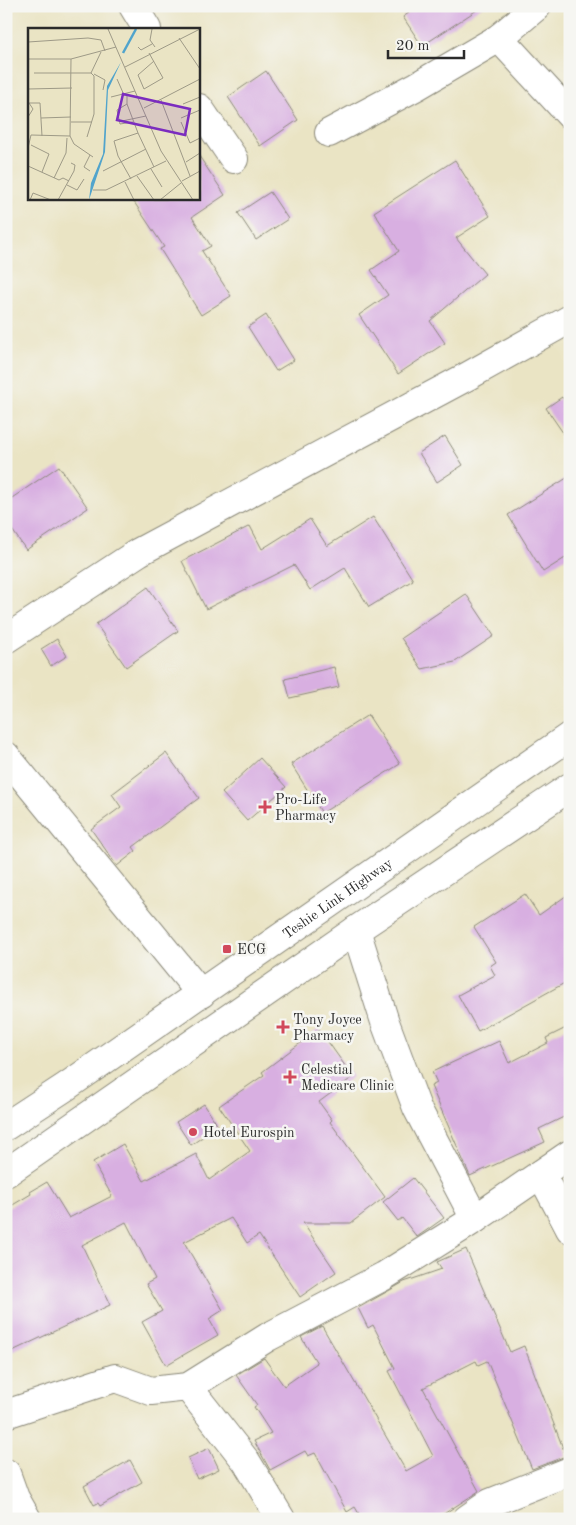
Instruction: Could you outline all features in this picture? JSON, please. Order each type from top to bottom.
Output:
[{"type":"street","points":[[133,6],[146,28]]},
{"type":"street","points":[[329,133],[500,38],[537,6]]},
{"type":"street","points":[[500,38],[570,114]]},
{"type":"street","points":[[200,109],[234,158]]},
{"type":"street","points":[[6,639],[139,552],[468,376],[570,319]]},
{"type":"street","name":"Teshie Link Highway","points":[[6,1126],[201,994],[570,736]]},
{"type":"street","points":[[6,756],[201,994]]},
{"type":"street","points":[[6,1173],[356,930],[570,787]]},
{"type":"street","points":[[356,930],[385,1022],[417,1108],[475,1219]]},
{"type":"street","points":[[6,1414],[115,1378],[151,1391],[188,1387],[268,1337],[384,1276],[475,1219],[570,1154]]},
{"type":"street","points":[[541,1174],[570,1229]]},
{"type":"street","points":[[188,1387],[246,1462],[281,1519]]},
{"type":"street","points":[[467,1519],[490,1504],[570,1472]]},
{"type":"building","points":[[419,6],[483,6],[422,46],[403,17]]},
{"type":"building","points":[[266,71],[298,120],[260,146],[228,97]]},
{"type":"building","points":[[200,158],[225,195],[192,217],[211,246],[202,251],[231,296],[201,315],[160,249],[164,247],[133,200],[200,200]]},
{"type":"building","points":[[455,160],[490,216],[456,238],[485,274],[430,321],[445,343],[398,374],[359,315],[388,295],[371,270],[399,251],[374,212]]},
{"type":"building","points":[[270,192],[288,219],[256,240],[238,213]]},
{"type":"building","points":[[266,315],[294,360],[276,371],[248,327]]},
{"type":"building","points":[[562,397],[570,408],[570,443],[546,408]]},
{"type":"building","points":[[445,436],[463,465],[437,482],[419,453]]},
{"type":"building","points":[[59,466],[88,508],[26,550],[6,521],[6,502]]},
{"type":"building","points":[[570,476],[570,555],[543,572],[508,515]]},
{"type":"building","points":[[373,517],[413,580],[369,607],[345,568],[310,590],[294,565],[206,609],[182,561],[250,526],[262,549],[310,519],[327,546]]},
{"type":"building","points":[[148,587],[178,631],[126,667],[96,624]]},
{"type":"building","points":[[466,594],[494,636],[455,662],[422,669],[401,638]]},
{"type":"building","points":[[57,639],[67,656],[51,666],[41,649]]},
{"type":"building","points":[[334,667],[339,687],[290,698],[285,679]]},
{"type":"building","points":[[368,715],[400,764],[322,813],[291,764]]},
{"type":"building","points":[[166,753],[199,798],[133,847],[136,851],[117,866],[91,829],[121,807],[112,794]]},
{"type":"building","points":[[260,758],[286,787],[247,821],[222,793]]},
{"type":"building","points":[[570,893],[570,980],[478,1031],[458,995],[495,975],[490,966],[496,962],[474,927],[525,894],[539,915]]},
{"type":"building","points":[[570,1026],[570,1114],[539,1129],[545,1142],[470,1176],[431,1086],[437,1083],[432,1072],[499,1041],[509,1063],[548,1043],[546,1038]]},
{"type":"building","points":[[319,1029],[353,1077],[319,1102],[332,1120],[330,1122],[385,1197],[351,1223],[303,1223],[336,1272],[300,1297],[259,1235],[247,1243],[231,1218],[184,1242],[223,1310],[209,1319],[218,1335],[166,1365],[142,1322],[162,1311],[146,1284],[155,1279],[126,1222],[82,1245],[110,1305],[6,1354],[6,1209],[47,1182],[69,1218],[112,1196],[93,1162],[123,1144],[144,1181],[196,1154],[209,1180],[250,1151],[219,1106],[264,1075],[262,1072]]},
{"type":"building","points":[[204,1104],[218,1126],[191,1145],[176,1122]]},
{"type":"building","points":[[413,1178],[444,1218],[417,1237],[402,1218],[398,1221],[383,1202]]},
{"type":"building","points":[[466,1249],[510,1352],[524,1346],[566,1456],[532,1469],[487,1361],[478,1365],[476,1361],[423,1388],[479,1491],[436,1519],[362,1519],[355,1507],[347,1512],[315,1453],[308,1456],[305,1451],[270,1470],[254,1441],[271,1433],[254,1407],[257,1405],[236,1375],[264,1358],[284,1386],[317,1363],[301,1337],[322,1326],[406,1471],[433,1456],[389,1371],[395,1368],[373,1325],[368,1328],[358,1308],[404,1282],[442,1269],[437,1262]]},
{"type":"building","points":[[209,1448],[219,1469],[197,1479],[188,1458]]},
{"type":"building","points":[[130,1460],[142,1482],[100,1506],[98,1503],[94,1505],[84,1486]]},
{"type":"place","name":"Pro-Life Pharmacy","points":[[265,807]]},
{"type":"place","name":"ECG","points":[[227,949]]},
{"type":"place","name":"Tony Joyce Pharmacy","points":[[283,1027]]},
{"type":"place","name":"Celestial Medicare Clinic","points":[[290,1077]]},
{"type":"place","name":"Hotel Eurospin","points":[[193,1132]]}]
